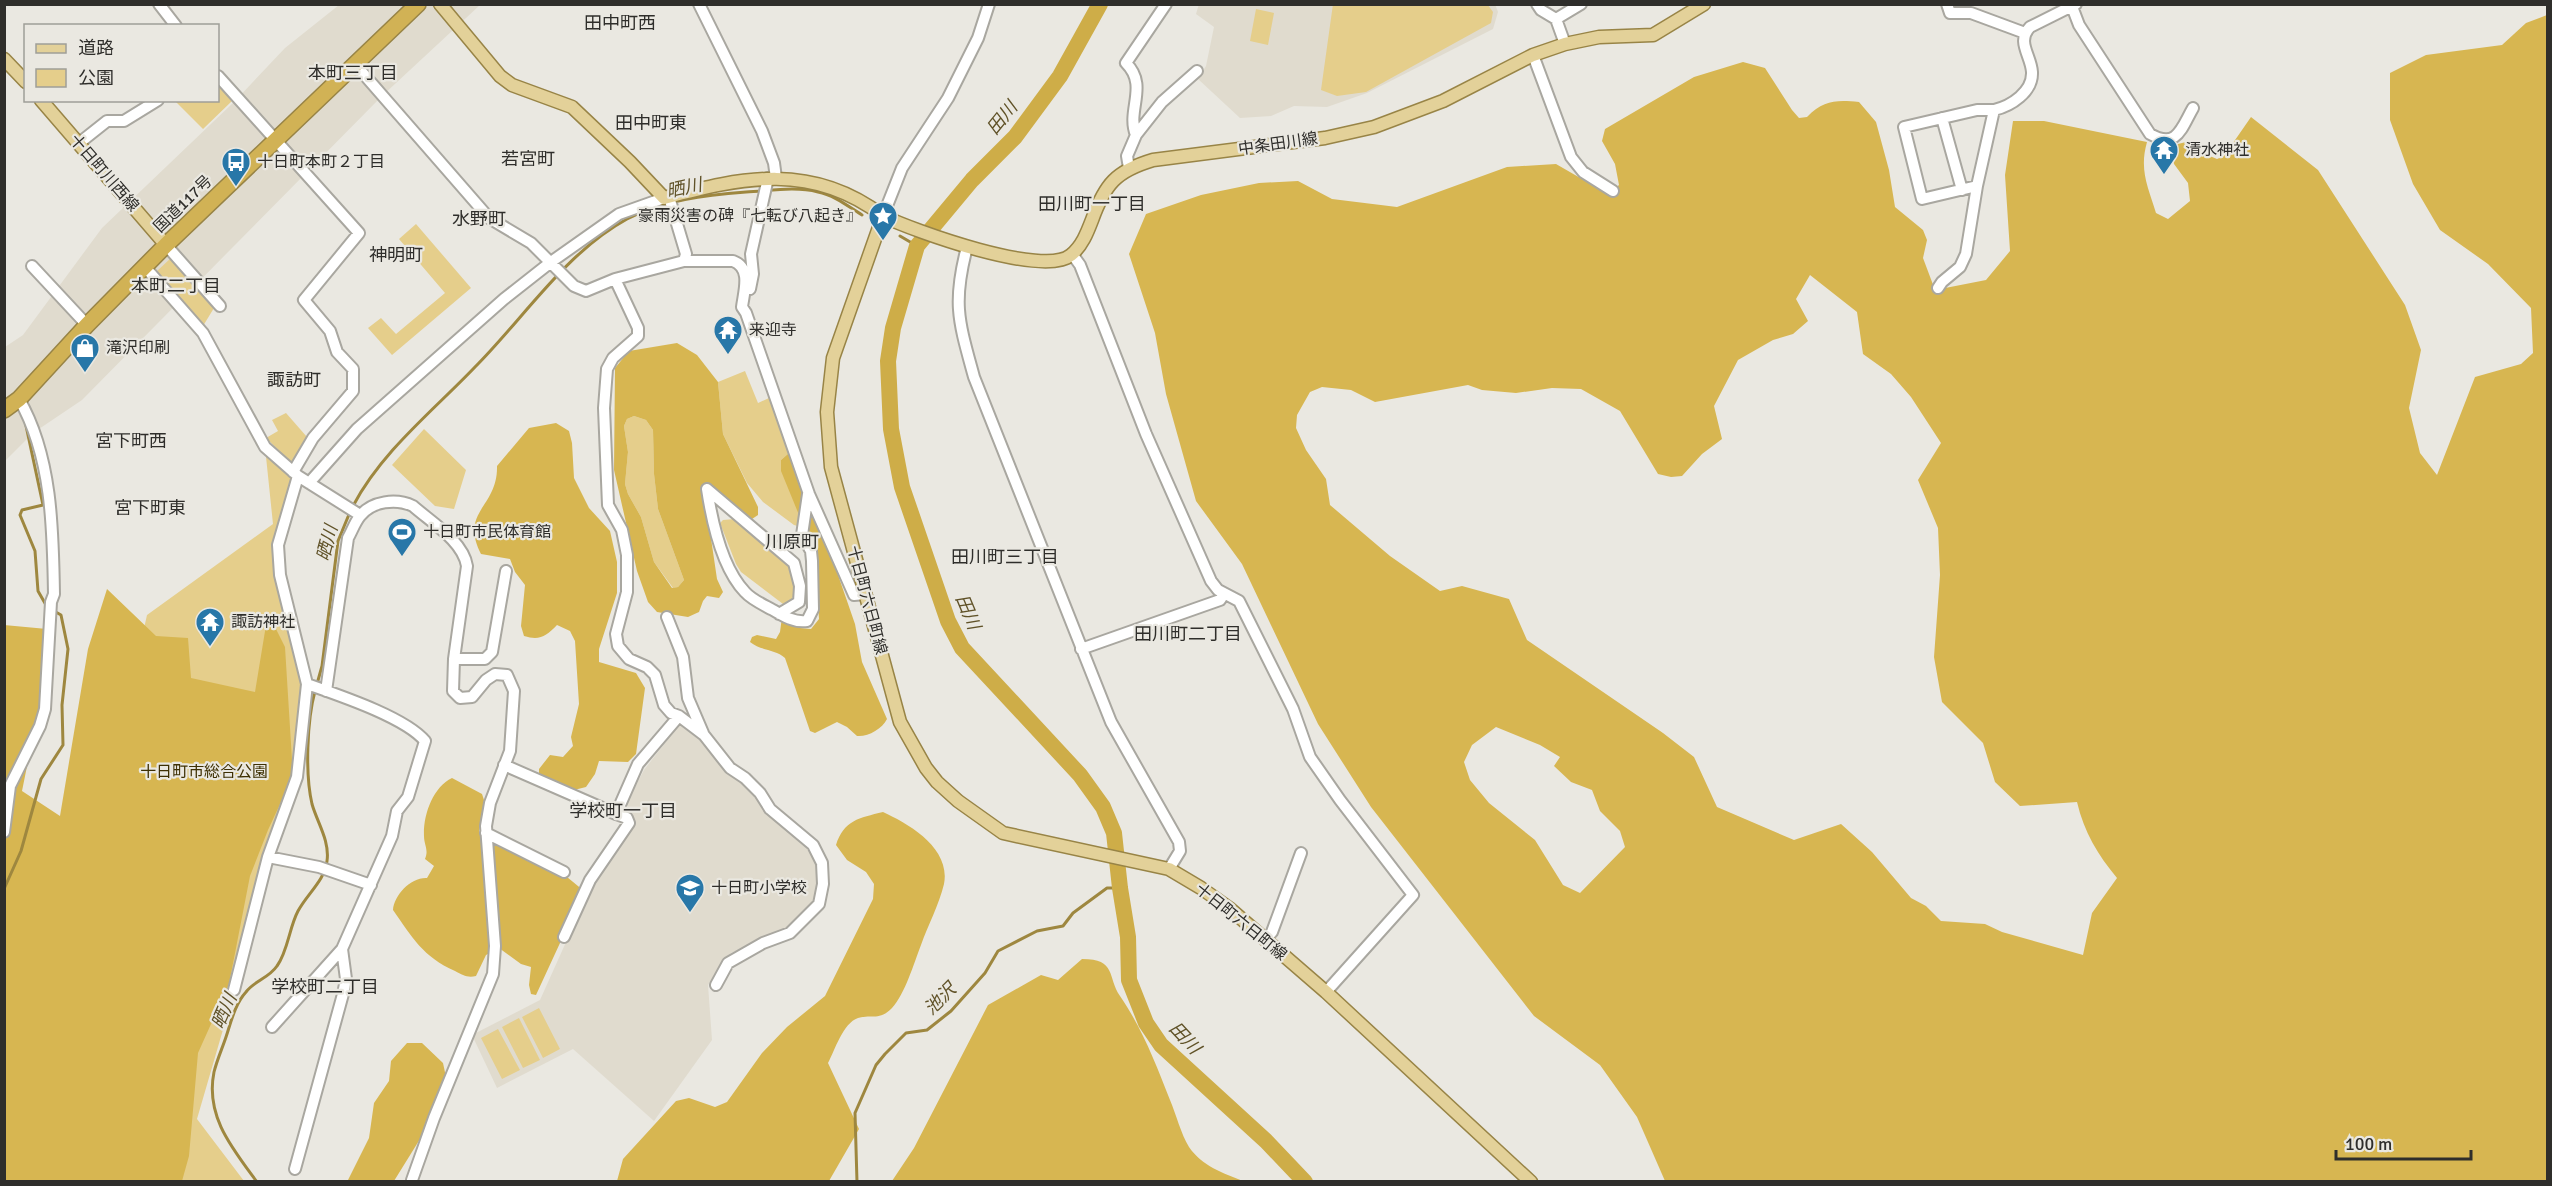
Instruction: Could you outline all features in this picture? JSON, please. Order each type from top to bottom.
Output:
[{"type":"highway","name":"国道117号","points":[[4,410],[19,399],[87,325],[166,245],[418,4]]},
{"type":"main road","points":[[440,4],[500,75],[512,85],[572,107],[667,197],[721,183],[772,178],[827,185],[909,228],[967,247],[1043,261],[1057,261],[1072,254]]},
{"type":"main road","name":"中条田川線","points":[[1072,254],[1083,241],[1106,190],[1117,175],[1129,168],[1153,160],[1325,138],[1374,127],[1443,101],[1533,56],[1565,44],[1599,37],[1653,35],[1704,4]]},
{"type":"main road","points":[[4,59],[24,80]]},
{"type":"main road","name":"十日町川西線","points":[[43,102],[166,245]]},
{"type":"main road","name":"十日町六日町線","points":[[883,216],[833,358],[827,412],[831,467],[900,722],[926,768],[951,795],[1003,833],[1169,869],[1210,894],[1326,992],[1531,1182]]},
{"type":"street","points":[[159,4],[174,24]]},
{"type":"street","points":[[699,4],[762,131],[774,163],[752,254],[753,274],[746,313]]},
{"type":"street","points":[[883,216],[902,168],[948,98],[978,38],[989,4]]},
{"type":"street","points":[[1136,135],[1133,128],[1135,72],[1126,63],[1166,4]]},
{"type":"street","points":[[1538,4],[1541,10],[1556,19],[1565,44]]},
{"type":"street","points":[[1556,19],[1581,4]]},
{"type":"street","points":[[1947,4],[1950,13],[1971,13],[2025,33]]},
{"type":"street","points":[[1977,186],[1922,199],[1904,127],[1977,110],[2007,107],[2020,98],[2030,83],[2032,72],[2023,43],[2025,33],[2030,27],[2073,5],[2079,26],[2150,134],[2162,141],[2171,140],[2176,136],[2193,108]]},
{"type":"street","points":[[1533,56],[1571,157],[1582,172],[1613,191]]},
{"type":"street","points":[[354,63],[489,218],[531,243],[574,286],[586,291],[615,279],[684,261],[739,263],[746,279],[742,307],[808,494],[854,595],[865,594]]},
{"type":"street","points":[[1129,168],[1127,156],[1136,135],[1162,102],[1197,71]]},
{"type":"street","points":[[219,77],[359,233],[304,300],[330,331],[337,352],[353,369],[353,391],[313,438],[296,474],[278,544],[285,597],[307,684],[297,777],[268,857],[234,990]]},
{"type":"street","points":[[78,144],[106,121],[124,121],[155,102]]},
{"type":"street","points":[[1938,288],[1960,267],[1966,254],[1977,186],[1994,110]]},
{"type":"street","points":[[1942,118],[1962,190]]},
{"type":"street","points":[[309,483],[357,429],[448,347],[619,214],[667,197],[686,254],[684,261]]},
{"type":"street","points":[[166,245],[220,306]]},
{"type":"street","points":[[967,247],[957,299],[959,321],[971,366],[1111,722],[1179,842],[1180,851],[1169,869]]},
{"type":"street","points":[[1072,254],[1080,265],[1146,434],[1211,581],[1224,594],[1239,601],[1293,709],[1310,757],[1413,895],[1326,992]]},
{"type":"street","points":[[32,266],[87,325]]},
{"type":"street","points":[[145,267],[202,333],[265,447],[296,474],[358,514]]},
{"type":"street","points":[[615,279],[638,328],[638,336],[613,358],[607,369],[605,429],[608,506],[622,530],[627,555],[627,592],[616,634],[618,646],[629,659],[648,667],[655,675],[664,705],[671,713],[679,716],[704,735],[730,768],[745,778],[760,793],[770,809],[813,845],[822,863],[823,884],[819,904],[790,933],[763,943],[728,963],[716,985]]},
{"type":"street","points":[[4,832],[10,786],[40,726],[45,709],[51,602],[54,594],[51,514],[38,441],[29,415],[19,399]]},
{"type":"street","points":[[779,614],[799,602],[800,586],[794,563],[707,489],[711,516],[729,571],[746,594],[779,614],[800,622],[807,621],[813,609],[811,551],[802,535],[808,494]]},
{"type":"street","points":[[326,691],[348,538],[358,514],[384,502],[405,502],[413,506],[458,547],[466,558],[467,566],[454,659],[453,691],[460,698],[472,697],[486,680],[495,674],[507,675],[514,691],[510,751],[490,803],[486,834],[495,946],[493,974],[434,1118],[412,1180]]},
{"type":"street","points":[[454,659],[485,659],[492,652],[506,571]]},
{"type":"street","points":[[1081,649],[1220,600],[1224,594]]},
{"type":"street","points":[[667,617],[683,657],[688,698],[704,735]]},
{"type":"street","points":[[272,1027],[342,950],[392,836],[398,811],[408,797],[425,741],[419,734],[393,720],[307,684]]},
{"type":"street","points":[[616,814],[639,764],[679,716]]},
{"type":"street","points":[[504,765],[627,818],[629,823],[590,880],[564,937]]},
{"type":"street","points":[[486,834],[564,872]]},
{"type":"street","points":[[1264,940],[1272,932],[1301,853]]},
{"type":"street","points":[[268,857],[319,867],[371,885]]},
{"type":"street","points":[[295,1169],[343,994],[345,979],[342,950]]},
{"type":"shaded area","points":[[1199,4],[1495,4],[1498,12],[1493,29],[1367,93],[1327,107],[1294,106],[1271,116],[1240,118],[1198,79],[1206,66],[1214,27],[1196,14]]},
{"type":"shaded area","points":[[339,5],[480,5],[382,96],[82,400],[33,433],[5,461],[5,347],[23,335],[102,228],[235,101],[285,48]]},
{"type":"shaded area","name":"十日町小学校","points":[[686,724],[744,779],[809,848],[818,870],[816,899],[786,929],[731,953],[708,985],[712,1040],[654,1121],[573,1049],[497,1088],[472,1035],[540,1000],[593,882],[628,830],[627,802],[644,770],[679,725]]},
{"type":"green space","points":[[1333,4],[1488,5],[1493,12],[1491,23],[1366,92],[1337,96],[1321,90]]},
{"type":"green space","points":[[1256,9],[1274,13],[1268,45],[1250,41]]},
{"type":"green space","points":[[2547,15],[2547,1181],[1665,1181],[1637,1117],[1600,1065],[1534,1016],[1371,807],[1318,724],[1242,564],[1196,501],[1166,394],[1155,333],[1129,254],[1146,214],[1201,195],[1259,183],[1298,181],[1332,199],[1397,207],[1507,167],[1556,164],[1608,194],[1619,185],[1615,164],[1602,141],[1605,129],[1694,77],[1743,62],[1765,68],[1799,118],[1807,117],[1819,107],[1831,102],[1851,101],[1859,102],[1876,122],[1889,170],[1895,207],[1923,230],[1927,240],[1923,258],[1935,290],[1986,280],[2010,251],[2005,175],[2013,121],[2044,121],[2147,142],[2144,170],[2148,186],[2156,213],[2168,219],[2190,201],[2188,183],[2174,164],[2170,146],[2190,141],[2205,154],[2217,159],[2224,156],[2251,117],[2318,170],[2405,305],[2421,350],[2409,408],[2420,453],[2437,475],[2475,377],[2521,364],[2533,353],[2531,308],[2488,264],[2440,230],[2413,184],[2390,120],[2390,73],[2426,55],[2502,45],[2526,23]],"holes":[[[1810,275],[1857,312],[1863,354],[1891,374],[1911,397],[1941,443],[1918,480],[1938,528],[1940,575],[1934,657],[1942,702],[1983,743],[1995,782],[2020,806],[2077,802],[2093,843],[2117,878],[2092,913],[2083,955],[2002,932],[1985,924],[1941,921],[1926,906],[1911,898],[1872,852],[1841,824],[1794,840],[1717,807],[1694,757],[1663,733],[1527,640],[1509,599],[1462,586],[1440,591],[1390,556],[1330,505],[1326,479],[1306,450],[1296,428],[1297,415],[1310,392],[1322,387],[1351,390],[1375,402],[1468,385],[1482,390],[1516,393],[1552,388],[1581,389],[1620,411],[1658,474],[1671,477],[1682,476],[1702,454],[1722,439],[1714,406],[1738,360],[1773,340],[1793,334],[1808,321],[1796,299]],[[1496,727],[1540,745],[1560,757],[1554,766],[1571,782],[1592,790],[1600,811],[1620,831],[1625,847],[1580,893],[1563,885],[1535,840],[1489,803],[1470,780],[1464,762],[1472,745]]]},
{"type":"green space","points":[[219,86],[232,101],[203,129],[176,102],[219,102]]},
{"type":"green space","points":[[416,224],[471,288],[392,355],[368,328],[381,318],[396,334],[445,293],[399,239]]},
{"type":"green space","points":[[171,258],[214,308],[203,326],[156,272]]},
{"type":"green space","points":[[677,343],[697,355],[718,382],[723,434],[758,507],[758,515],[752,519],[728,511],[718,499],[705,498],[717,579],[723,592],[719,598],[707,596],[699,612],[688,617],[657,612],[648,602],[637,571],[614,470],[615,368],[629,351]],"holes":[[[634,416],[646,420],[653,430],[658,509],[684,580],[678,587],[672,588],[654,562],[641,517],[625,484],[628,452],[624,426],[627,419]]]},
{"type":"green space","points":[[745,371],[758,403],[769,398],[789,453],[781,460],[805,528],[794,525],[763,502],[747,483],[723,434],[718,382]]},
{"type":"green space","points":[[286,413],[307,437],[293,464],[266,438],[278,431],[272,420]]},
{"type":"green space","points":[[634,416],[646,420],[653,430],[658,509],[684,580],[678,587],[673,588],[654,562],[641,517],[625,484],[628,452],[624,426],[627,419]]},
{"type":"green space","points":[[556,423],[569,431],[574,478],[589,508],[610,531],[617,562],[617,593],[599,649],[599,662],[636,673],[645,688],[636,754],[628,762],[599,761],[595,774],[586,787],[574,790],[539,774],[539,769],[550,755],[563,757],[573,746],[571,737],[579,704],[575,641],[570,631],[557,625],[542,636],[534,638],[524,636],[521,626],[525,585],[515,572],[510,559],[481,554],[475,540],[474,528],[492,491],[497,466],[529,428]]},
{"type":"green space","points":[[424,429],[466,470],[454,509],[435,506],[392,465]]},
{"type":"green space","name":"十日町市総合公園","points":[[265,447],[293,472],[278,545],[307,684],[291,796],[197,1119],[244,1181],[5,1181],[4,1162],[111,777],[147,615],[273,524]]},
{"type":"green space","points":[[789,453],[809,491],[855,624],[862,662],[887,719],[870,734],[857,736],[837,722],[815,733],[810,731],[785,658],[750,642],[752,637],[757,635],[776,639],[780,632],[782,617],[787,617],[800,628],[811,629],[819,619],[815,554],[781,471],[781,460]]},
{"type":"green space","points":[[735,519],[792,564],[797,588],[790,603],[783,604],[741,572],[720,523],[723,520]]},
{"type":"green space","name":"十日町市総合公園","points":[[107,589],[156,636],[188,638],[191,678],[255,692],[268,613],[285,647],[293,776],[250,876],[229,984],[198,1053],[189,1156],[182,1181],[5,1181],[4,625],[47,629],[41,697],[22,791],[60,816],[88,649]]},
{"type":"green space","points":[[452,778],[482,794],[484,800],[479,832],[483,837],[567,877],[584,891],[536,995],[531,994],[529,985],[531,967],[521,964],[499,948],[486,955],[476,976],[465,976],[426,953],[393,910],[396,899],[404,888],[415,880],[427,878],[434,866],[425,859],[427,853],[424,836],[425,819],[430,802],[439,788]]},
{"type":"green space","points":[[883,812],[916,831],[935,849],[941,859],[944,884],[909,978],[897,1002],[883,1014],[858,1018],[848,1025],[828,1063],[859,1129],[829,1181],[617,1181],[623,1159],[676,1101],[689,1098],[715,1107],[727,1102],[762,1053],[787,1027],[825,996],[873,899],[874,884],[866,872],[847,860],[836,845],[848,825],[860,818]]},
{"type":"green space","points":[[1082,959],[1101,962],[1109,970],[1116,989],[1148,1046],[1184,1136],[1194,1154],[1221,1172],[1243,1181],[892,1181],[914,1148],[988,1005],[1041,975],[1058,980]]},
{"type":"green space","points":[[539,1008],[560,1049],[543,1058],[522,1017]]},
{"type":"green space","points":[[519,1018],[540,1060],[523,1068],[502,1027]]},
{"type":"green space","points":[[498,1029],[520,1070],[502,1079],[481,1038]]},
{"type":"green space","points":[[407,1043],[422,1043],[443,1063],[446,1077],[425,1131],[394,1181],[347,1182],[369,1138],[374,1103],[389,1081],[391,1061]]},
{"type":"waterway","name":"田川","points":[[1100,4],[1060,76],[1015,137],[972,180],[917,246],[893,328],[888,361],[891,429],[902,487],[948,621],[962,648],[1080,775],[1103,807],[1114,833],[1128,937],[1129,980],[1146,1023],[1161,1045],[1266,1141],[1305,1182]]},
{"type":"waterway","name":"晒川","points":[[353,506],[378,467],[393,449],[493,348],[546,287],[584,250],[627,219],[655,207],[700,197],[791,189],[809,190],[830,196],[862,215]]},
{"type":"waterway","name":"晒川","points":[[900,236],[917,246]]},
{"type":"waterway","points":[[25,421],[43,505],[22,510],[20,515],[35,551],[38,591],[46,605]]},
{"type":"waterway","name":"晒川","points":[[317,684],[322,666],[338,541],[350,512]]},
{"type":"waterway","points":[[4,889],[21,851],[41,779],[63,745],[62,705],[68,649],[61,615],[54,611]]},
{"type":"waterway","name":"晒川","points":[[257,1182],[238,1157],[223,1131],[213,1103],[212,1088],[214,1072],[239,1002],[249,988],[270,974],[281,960],[298,911],[326,868],[327,846],[312,804],[308,778],[309,732],[315,691]]},
{"type":"waterway","name":"池沢","points":[[857,1182],[855,1113],[876,1065],[885,1054],[906,1033],[927,1030],[951,1011],[985,973],[998,951],[1037,931],[1063,926],[1073,913],[1107,888],[1120,888]]},
{"type":"place","name":"清水神社","points":[[2164,176]]},
{"type":"place","name":"十日町本町２丁目","points":[[236,188]]},
{"type":"place","name":"豪雨災害の碑『七転び八起き』","points":[[883,242]]},
{"type":"place","name":"来迎寺","points":[[728,356]]},
{"type":"place","name":"滝沢印刷","points":[[85,374]]},
{"type":"place","name":"十日町市民体育館","points":[[402,558]]},
{"type":"place","name":"諏訪神社","points":[[210,648]]},
{"type":"place","name":"十日町小学校","points":[[690,914]]},
{"type":"district","name":"田中町西","points":[[620,23]]},
{"type":"district","name":"本町三丁目","points":[[353,73]]},
{"type":"district","name":"田中町東","points":[[651,123]]},
{"type":"district","name":"若宮町","points":[[528,159]]},
{"type":"district","name":"田川町一丁目","points":[[1092,204]]},
{"type":"district","name":"水野町","points":[[479,219]]},
{"type":"district","name":"神明町","points":[[396,255]]},
{"type":"district","name":"本町二丁目","points":[[176,286]]},
{"type":"district","name":"諏訪町","points":[[294,380]]},
{"type":"district","name":"宮下町西","points":[[131,441]]},
{"type":"district","name":"宮下町東","points":[[150,508]]},
{"type":"district","name":"川原町","points":[[792,542]]},
{"type":"district","name":"田川町三丁目","points":[[1005,557]]},
{"type":"district","name":"田川町二丁目","points":[[1188,634]]},
{"type":"district","name":"学校町一丁目","points":[[623,811]]},
{"type":"district","name":"学校町二丁目","points":[[325,987]]}]
